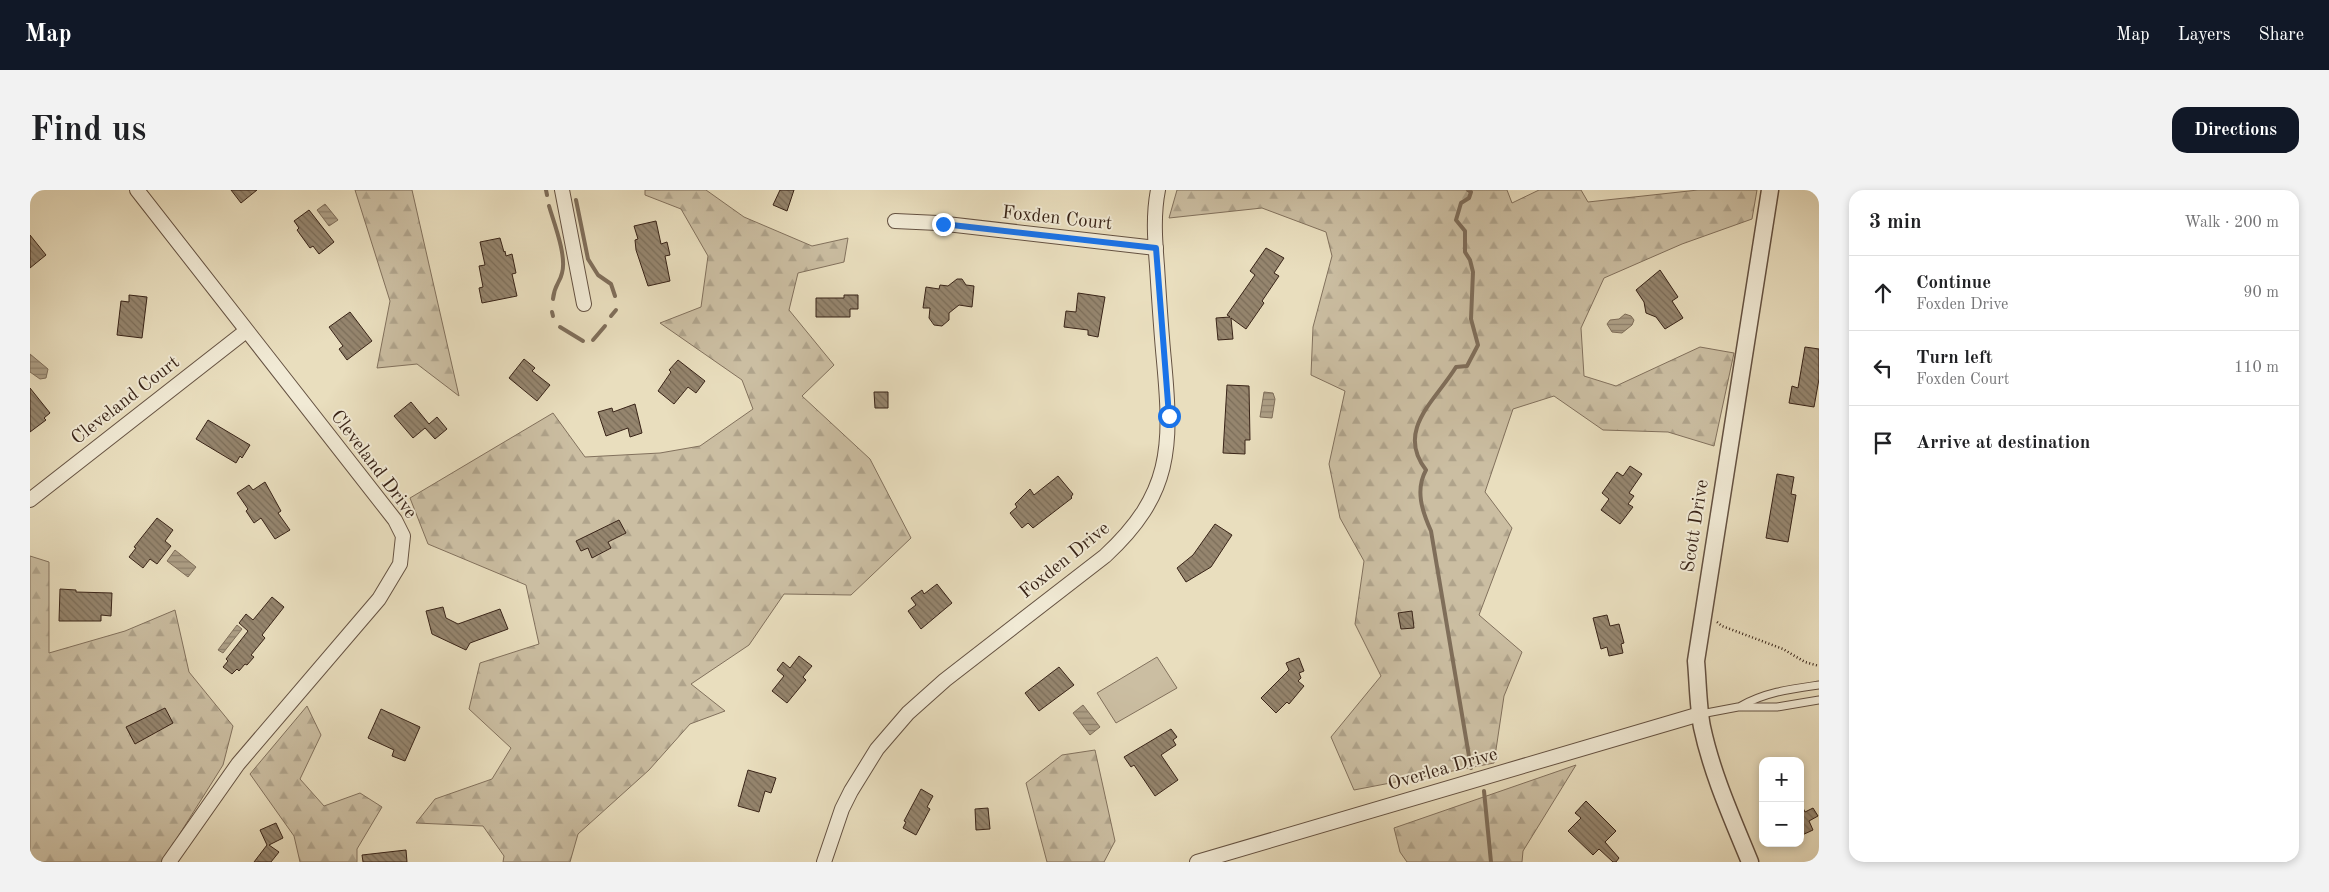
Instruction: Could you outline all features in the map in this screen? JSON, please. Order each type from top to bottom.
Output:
[{"type":"street","name":"Cleveland Drive","points":[[137,190],[395,520],[402,536],[400,564],[379,599],[238,764],[169,862]]},
{"type":"street","points":[[562,190],[584,304]]},
{"type":"street","name":"Foxden Drive","points":[[824,862],[842,810],[851,791],[877,749],[908,713],[945,680],[1106,556],[1126,535],[1151,501],[1167,452],[1169,416],[1156,248],[1155,205],[1158,190]]},
{"type":"street","name":"Scott Drive","points":[[1750,862],[1715,775],[1700,714],[1696,661],[1770,190]]},
{"type":"street","name":"Foxden Court","points":[[895,221],[938,223],[1156,248]]},
{"type":"street","name":"Cleveland Court","points":[[30,500],[246,331]]},
{"type":"street","name":"Overlea Drive","points":[[1197,862],[1700,714]]},
{"type":"lane","points":[[1738,707],[1755,698],[1774,692],[1819,685]]},
{"type":"lane","points":[[1700,714],[1738,707],[1777,707],[1819,700]]},
{"type":"path","points":[[1712,618],[1722,626],[1783,649],[1805,662],[1819,666]]},
{"type":"green space","points":[[355,190],[412,190],[459,396],[417,364],[377,368],[390,301]]},
{"type":"green space","points":[[645,190],[706,190],[744,217],[812,246],[848,238],[844,262],[798,273],[789,310],[834,365],[802,396],[870,459],[911,538],[851,595],[784,594],[749,645],[691,684],[725,711],[690,724],[649,770],[578,834],[570,862],[503,862],[504,856],[483,826],[416,823],[435,799],[492,779],[511,748],[469,709],[480,663],[539,644],[526,585],[428,544],[410,498],[553,413],[585,457],[660,453],[700,446],[753,409],[742,380],[660,323],[701,307],[708,256],[681,209],[645,195]]},
{"type":"green space","points":[[1177,190],[1507,190],[1512,203],[1539,190],[1581,190],[1588,202],[1698,190],[1757,190],[1752,219],[1682,244],[1604,278],[1581,328],[1584,376],[1616,386],[1700,347],[1734,353],[1714,446],[1668,432],[1603,430],[1554,396],[1513,409],[1485,492],[1512,528],[1479,615],[1522,652],[1504,696],[1494,763],[1354,790],[1331,737],[1381,676],[1355,624],[1364,561],[1340,518],[1329,464],[1345,391],[1311,375],[1313,327],[1332,256],[1326,232],[1262,208],[1169,218]]},
{"type":"green space","points":[[30,556],[49,562],[49,653],[125,631],[175,610],[189,672],[233,726],[223,765],[162,862],[30,862]]},
{"type":"green space","points":[[1157,657],[1177,688],[1116,723],[1097,693]]},
{"type":"green space","points":[[307,706],[321,735],[300,779],[324,806],[360,793],[382,807],[357,849],[357,862],[300,862],[294,836],[250,774]]},
{"type":"green space","points":[[1095,750],[1115,841],[1104,862],[1047,862],[1026,783],[1062,755]]},
{"type":"green space","points":[[1576,765],[1523,851],[1522,862],[1407,862],[1400,852],[1394,828]]},
{"type":"shaded area","points":[[325,204],[338,220],[329,226],[317,210]]},
{"type":"shaded area","points":[[1625,314],[1631,316],[1634,320],[1632,325],[1622,333],[1612,332],[1607,324],[1610,320],[1619,319]]},
{"type":"shaded area","points":[[30,354],[48,369],[46,378],[40,379],[30,372]]},
{"type":"shaded area","points":[[1264,392],[1273,393],[1275,399],[1272,418],[1260,417]]},
{"type":"shaded area","points":[[175,550],[196,567],[188,577],[167,561]]},
{"type":"shaded area","points":[[237,625],[242,629],[223,653],[218,650]]},
{"type":"shaded area","points":[[1083,705],[1100,727],[1090,735],[1073,713]]},
{"type":"building","points":[[231,190],[257,190],[241,203]]},
{"type":"building","points":[[780,190],[794,190],[787,211],[773,205]]},
{"type":"building","points":[[309,210],[334,242],[319,254],[313,246],[310,248],[297,230],[299,228],[294,221]]},
{"type":"building","points":[[656,221],[661,244],[667,242],[670,255],[665,256],[670,281],[648,286],[636,250],[635,240],[638,239],[634,226]]},
{"type":"building","points":[[30,235],[46,255],[30,268]]},
{"type":"building","points":[[500,238],[506,256],[512,254],[516,273],[512,274],[517,296],[482,303],[479,288],[483,287],[479,266],[485,265],[480,242]]},
{"type":"building","points":[[1266,248],[1284,258],[1274,273],[1279,276],[1262,301],[1264,303],[1246,329],[1231,318],[1233,339],[1218,340],[1216,318],[1230,317],[1227,315],[1255,275],[1250,271]]},
{"type":"building","points":[[1660,270],[1678,297],[1672,301],[1683,318],[1665,329],[1656,317],[1646,313],[1644,302],[1636,290]]},
{"type":"building","points":[[957,279],[962,279],[966,285],[974,286],[972,307],[959,305],[949,313],[949,320],[942,326],[934,325],[929,318],[930,308],[923,308],[926,287],[939,289],[940,285],[948,286]]},
{"type":"building","points":[[1078,293],[1105,297],[1098,337],[1088,335],[1088,330],[1064,327],[1066,311],[1076,312]]},
{"type":"building","points":[[129,295],[147,297],[142,338],[117,335],[121,301],[129,302]]},
{"type":"building","points":[[844,295],[858,295],[858,309],[850,309],[850,317],[816,317],[816,298],[844,298]]},
{"type":"building","points":[[350,312],[372,341],[347,360],[339,349],[343,346],[329,327]]},
{"type":"building","points":[[1805,347],[1819,349],[1819,379],[1814,407],[1789,403],[1792,386],[1798,388]]},
{"type":"building","points":[[524,359],[535,368],[532,371],[550,385],[537,401],[509,378]]},
{"type":"building","points":[[678,360],[705,381],[696,393],[688,387],[674,404],[658,391],[671,372],[669,370]]},
{"type":"building","points":[[1227,385],[1249,386],[1250,440],[1245,440],[1245,454],[1223,453]]},
{"type":"building","points":[[30,388],[50,413],[44,418],[46,420],[30,432]]},
{"type":"building","points":[[874,392],[888,392],[888,408],[875,408]]},
{"type":"building","points":[[411,402],[429,424],[437,417],[447,429],[435,439],[425,428],[413,438],[394,416]]},
{"type":"building","points":[[635,404],[642,433],[630,437],[628,428],[606,436],[598,412],[612,408],[613,412]]},
{"type":"building","points":[[208,420],[250,445],[242,458],[240,456],[236,463],[196,439]]},
{"type":"building","points":[[1630,466],[1642,474],[1629,493],[1634,496],[1628,504],[1633,507],[1620,524],[1601,510],[1609,499],[1602,493],[1617,472],[1623,476]]},
{"type":"building","points":[[1777,474],[1794,477],[1791,494],[1796,495],[1788,542],[1766,538]]},
{"type":"building","points":[[1058,476],[1073,494],[1072,498],[1033,528],[1028,523],[1022,528],[1010,513],[1017,507],[1015,504],[1030,489],[1034,495]]},
{"type":"building","points":[[265,482],[281,511],[278,513],[290,530],[275,539],[261,518],[254,523],[246,511],[248,509],[237,493],[249,485],[253,490]]},
{"type":"building","points":[[157,518],[173,530],[165,541],[171,546],[157,564],[150,559],[143,568],[129,557],[136,548],[134,547]]},
{"type":"building","points":[[619,520],[626,533],[608,542],[611,548],[592,558],[588,548],[581,551],[576,541]]},
{"type":"building","points":[[1215,524],[1232,535],[1211,567],[1186,582],[1177,568],[1193,555]]},
{"type":"building","points":[[937,584],[952,603],[921,629],[908,611],[916,605],[911,598],[922,590],[924,594]]},
{"type":"building","points":[[60,589],[76,590],[76,592],[112,593],[111,616],[101,615],[101,621],[59,621]]},
{"type":"building","points":[[272,597],[284,607],[262,635],[265,638],[251,655],[254,657],[247,665],[245,664],[239,671],[237,669],[232,674],[223,667],[228,661],[226,659],[248,631],[239,623],[246,614],[253,620]]},
{"type":"building","points":[[443,607],[446,618],[458,624],[500,609],[508,629],[470,643],[466,650],[432,634],[426,611]]},
{"type":"building","points":[[1412,611],[1414,628],[1401,629],[1398,613]]},
{"type":"building","points":[[1607,615],[1610,626],[1619,624],[1624,643],[1621,644],[1623,653],[1609,656],[1607,647],[1601,649],[1593,618]]},
{"type":"building","points":[[799,656],[812,666],[803,677],[806,680],[787,703],[772,691],[784,676],[777,670],[783,662],[790,668]]},
{"type":"building","points":[[1299,658],[1304,671],[1299,673],[1301,678],[1298,681],[1304,686],[1289,704],[1287,702],[1276,713],[1261,698],[1289,670],[1286,663]]},
{"type":"building","points":[[1059,667],[1074,685],[1039,711],[1025,693]]},
{"type":"building","points":[[165,708],[173,723],[135,744],[126,727]]},
{"type":"building","points":[[381,709],[420,727],[405,761],[392,756],[394,750],[368,738]]},
{"type":"building","points":[[1171,729],[1177,737],[1173,740],[1176,745],[1161,755],[1178,780],[1155,796],[1134,765],[1131,767],[1124,757]]},
{"type":"building","points":[[748,770],[776,778],[771,793],[765,791],[759,812],[738,806]]},
{"type":"building","points":[[921,789],[933,796],[927,807],[930,809],[916,835],[903,828],[906,822],[904,821]]},
{"type":"building","points":[[1586,801],[1616,831],[1605,842],[1619,858],[1616,862],[1613,862],[1599,849],[1593,855],[1568,831],[1581,818],[1575,813]]},
{"type":"building","points":[[988,808],[990,829],[976,830],[975,809]]},
{"type":"building","points":[[1813,808],[1818,816],[1809,821],[1813,830],[1804,834],[1804,810],[1805,812]]},
{"type":"building","points":[[276,823],[283,838],[269,845],[279,852],[271,862],[254,862],[267,845],[260,830]]},
{"type":"building","points":[[406,850],[407,862],[363,862],[362,855]]},
{"type":"waterway","points":[[546,190],[547,195]]},
{"type":"waterway","points":[[1468,190],[1471,192],[1469,198],[1461,203],[1456,220],[1465,231],[1465,252],[1470,260],[1473,272],[1471,319],[1478,345],[1467,366],[1456,367],[1422,416],[1415,442],[1418,455],[1426,470],[1421,485],[1421,500],[1431,531],[1471,768]]},
{"type":"waterway","points":[[576,200],[588,259],[598,275],[611,284],[615,296]]},
{"type":"waterway","points":[[549,206],[563,258],[562,273],[553,299]]},
{"type":"waterway","points":[[611,316],[616,310]]},
{"type":"waterway","points":[[552,312],[553,316]]},
{"type":"waterway","points":[[593,340],[605,326]]},
{"type":"waterway","points":[[560,327],[583,341]]},
{"type":"waterway","points":[[1484,791],[1491,862]]},
{"type":"route","points":[[943,224],[1156,248],[1169,416]]}]
